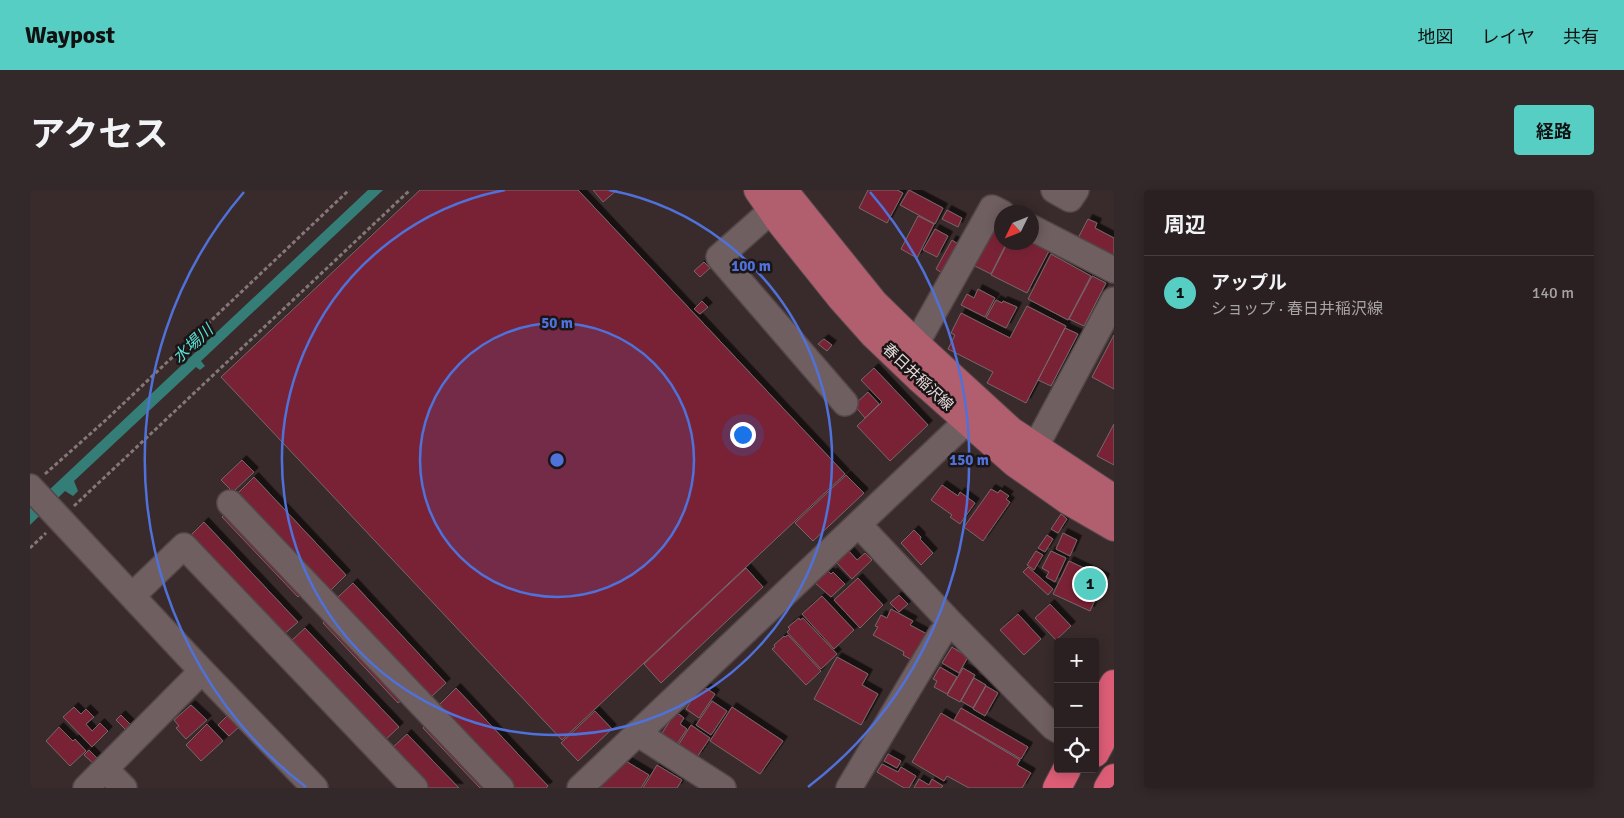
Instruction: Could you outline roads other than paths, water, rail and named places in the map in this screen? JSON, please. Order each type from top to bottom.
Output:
[{"type":"highway","points":[[1099,712],[1114,684]]},
{"type":"highway","points":[[1099,746],[1114,718]]},
{"type":"highway","points":[[1057,788],[1065,773]]},
{"type":"highway","points":[[1076,788],[1084,773]]},
{"type":"highway","points":[[1108,788],[1114,778]]},
{"type":"main road","name":"春日井稲沢線","points":[[781,197],[874,303],[916,344],[1011,430],[1114,499]]},
{"type":"main road","name":"春日井稲沢線","points":[[781,197],[841,298],[874,335],[966,422],[1014,463],[1069,500],[1114,526]]},
{"type":"street","points":[[1054,190],[1070,199],[1076,190]]},
{"type":"street","points":[[781,197],[718,257],[845,403]]},
{"type":"street","points":[[916,344],[992,208],[994,209]]},
{"type":"street","points":[[1039,232],[1114,270]]},
{"type":"street","points":[[1036,446],[1114,300]]},
{"type":"street","points":[[580,788],[966,422]]},
{"type":"street","points":[[32,489],[202,671],[315,788]]},
{"type":"street","points":[[230,503],[501,788]]},
{"type":"street","points":[[858,524],[951,623],[1055,728]]},
{"type":"street","points":[[132,596],[184,546],[415,788]]},
{"type":"street","points":[[849,788],[941,634],[951,623]]},
{"type":"street","points":[[86,788],[202,671]]},
{"type":"street","points":[[637,733],[723,788]]},
{"type":"street","points":[[105,769],[124,788]]},
{"type":"water","points":[[368,190],[383,190],[201,361],[205,366],[200,370],[196,367],[74,481],[78,491],[73,496],[65,491],[30,525],[30,508]]},
{"type":"place","name":"アップル","points":[[1090,584]]},
{"type":"water label","name":"水場川","points":[[193,344]]}]
